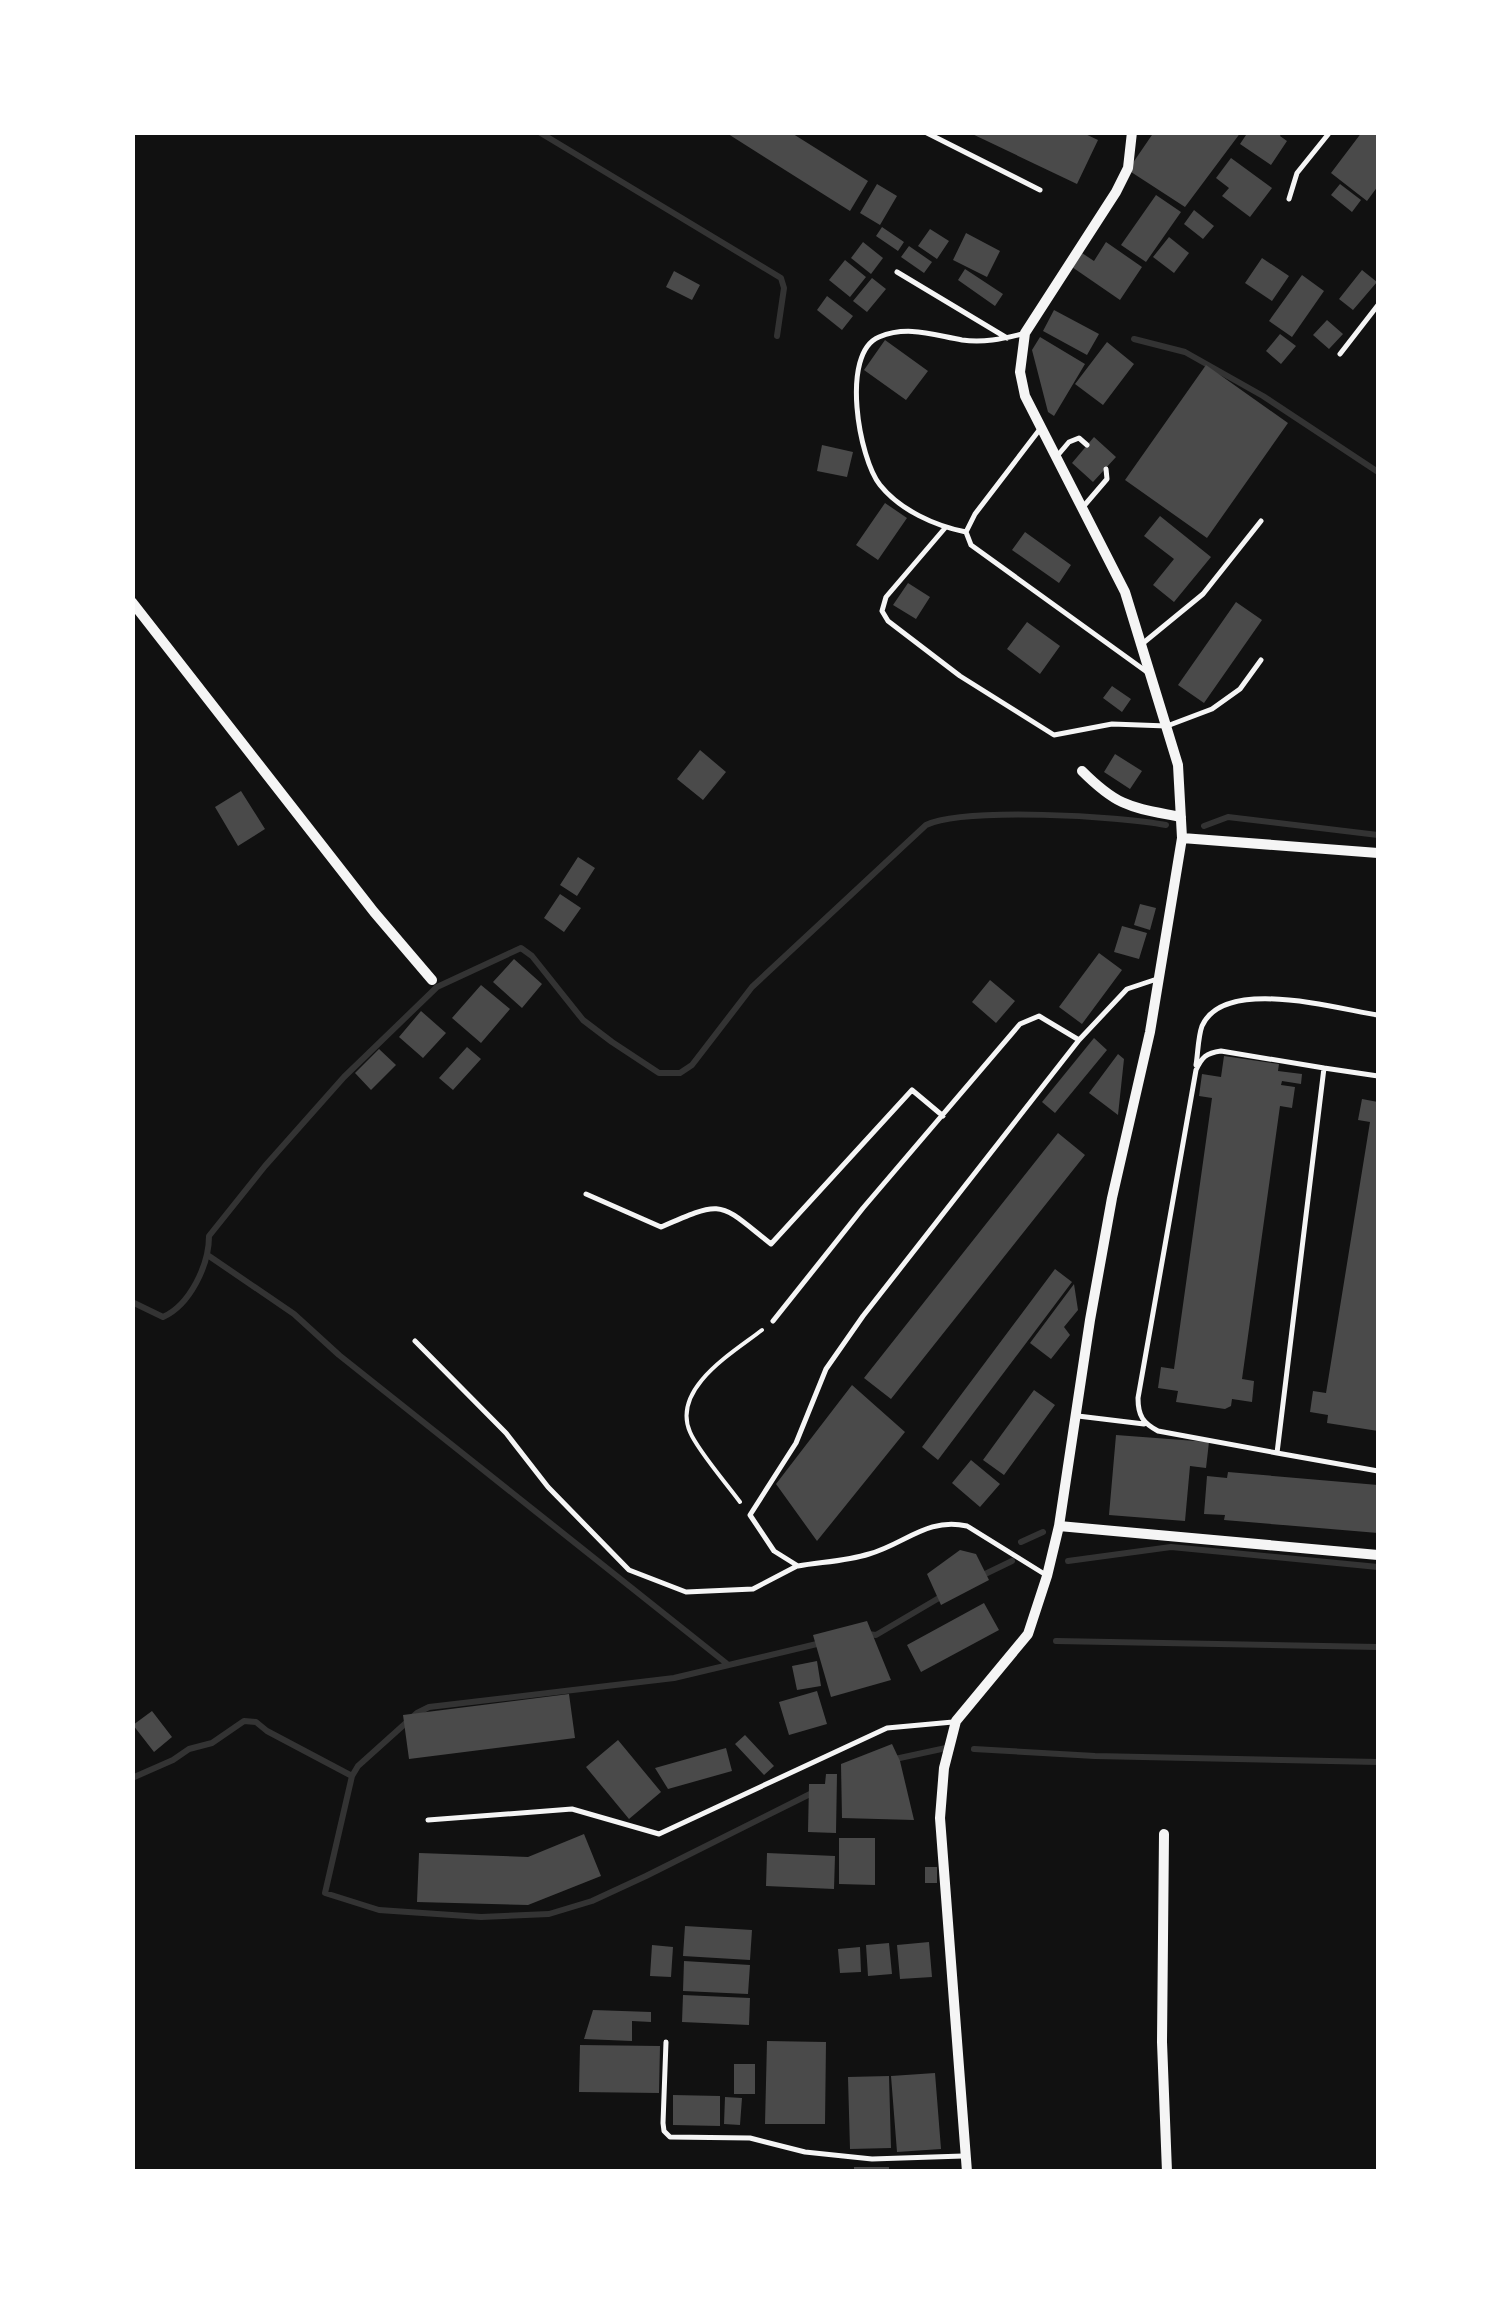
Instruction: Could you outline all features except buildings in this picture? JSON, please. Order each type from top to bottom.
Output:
[{"type":"street","points":[[967,2172],[940,1818],[944,1768],[956,1721],[1028,1634],[1047,1576],[1059,1526],[1112,1198],[1160,978],[1182,838],[1178,765],[1124,592],[1040,429],[1025,396],[1020,372],[1025,333],[1116,192],[1128,168],[1132,132]]},
{"type":"street","points":[[132,602],[374,912],[432,980]]},
{"type":"street","points":[[1082,772],[1106,796],[1122,804],[1181,817]]},
{"type":"street","points":[[1182,838],[1378,853]]},
{"type":"street","points":[[1059,1526],[1378,1555]]},
{"type":"street","points":[[1164,1834],[1162,2042],[1166,2172]]},
{"type":"lane","points":[[925,132],[1040,190]]},
{"type":"lane","points":[[1289,198],[1296,173],[1330,132]]},
{"type":"lane","points":[[897,272],[1007,338]]},
{"type":"lane","points":[[1340,354],[1378,305]]},
{"type":"lane","points":[[966,532],[945,528],[889,495],[876,482],[859,432],[856,382],[862,354],[876,338],[910,330],[994,342],[1025,333]]},
{"type":"lane","points":[[1040,429],[974,514],[966,532],[971,544],[1150,674]]},
{"type":"lane","points":[[1056,458],[1079,438],[1086,445]]},
{"type":"lane","points":[[1083,508],[1107,479],[1106,469]]},
{"type":"lane","points":[[1140,646],[1203,594],[1262,521]]},
{"type":"lane","points":[[945,528],[886,597],[882,610],[888,621],[960,676],[1054,735],[1112,724],[1167,726],[1212,709],[1240,689],[1261,660]]},
{"type":"lane","points":[[798,1566],[774,1551],[750,1515],[796,1444],[826,1369],[1079,1040],[1127,989],[1160,978]]},
{"type":"lane","points":[[1144,1424],[1138,1412],[1138,1398],[1202,1025],[1219,1006],[1245,998],[1378,1015]]},
{"type":"lane","points":[[773,1321],[1020,1024],[1040,1016],[1079,1040]]},
{"type":"lane","points":[[1196,1070],[1208,1052],[1221,1051],[1378,1076]]},
{"type":"lane","points":[[1276,1453],[1324,1068]]},
{"type":"lane","points":[[586,1194],[662,1227],[704,1208],[726,1208],[771,1244],[912,1090],[943,1116]]},
{"type":"lane","points":[[415,1341],[506,1433],[548,1487],[629,1570],[686,1592],[753,1589],[798,1566],[870,1554],[938,1523],[967,1526],[1047,1576]]},
{"type":"lane","points":[[1076,1416],[1144,1424],[1158,1431],[1378,1471]]},
{"type":"lane","points":[[428,1820],[572,1809],[659,1834],[887,1728],[956,1721]]},
{"type":"lane","points":[[666,2042],[663,2123],[670,2137],[750,2138],[804,2152],[872,2159],[966,2156]]},
{"type":"path","points":[[750,1515],[688,1431],[688,1414],[692,1394],[700,1382],[773,1321]]},
{"type":"waterway","points":[[539,132],[781,278],[784,288],[777,336]]},
{"type":"waterway","points":[[1134,339],[1185,352],[1263,396],[1378,472]]},
{"type":"waterway","points":[[132,1302],[163,1317],[182,1303],[202,1271],[209,1236],[344,1077],[437,987],[521,948],[532,956],[583,1020],[659,1073],[680,1073],[692,1065],[752,987],[926,825],[946,819],[1007,815],[1080,816],[1166,825]]},
{"type":"waterway","points":[[1204,826],[1228,817],[1378,835]]},
{"type":"waterway","points":[[209,1256],[294,1314],[339,1355],[726,1663]]},
{"type":"waterway","points":[[1021,1542],[1043,1532]]},
{"type":"waterway","points":[[1068,1561],[1171,1547],[1378,1567]]},
{"type":"waterway","points":[[981,1576],[1012,1561]]},
{"type":"waterway","points":[[868,1634],[876,1635],[944,1595]]},
{"type":"waterway","points":[[1056,1641],[1378,1647]]},
{"type":"waterway","points":[[814,1792],[592,1901],[549,1914],[481,1917],[379,1910],[325,1893],[352,1776],[358,1766],[417,1713],[429,1707],[674,1678],[821,1643]]},
{"type":"waterway","points":[[132,1778],[189,1749],[212,1743],[244,1721],[256,1722],[352,1776]]},
{"type":"waterway","points":[[895,1759],[946,1748]]},
{"type":"waterway","points":[[974,1749],[1095,1756],[1378,1762]]}]
